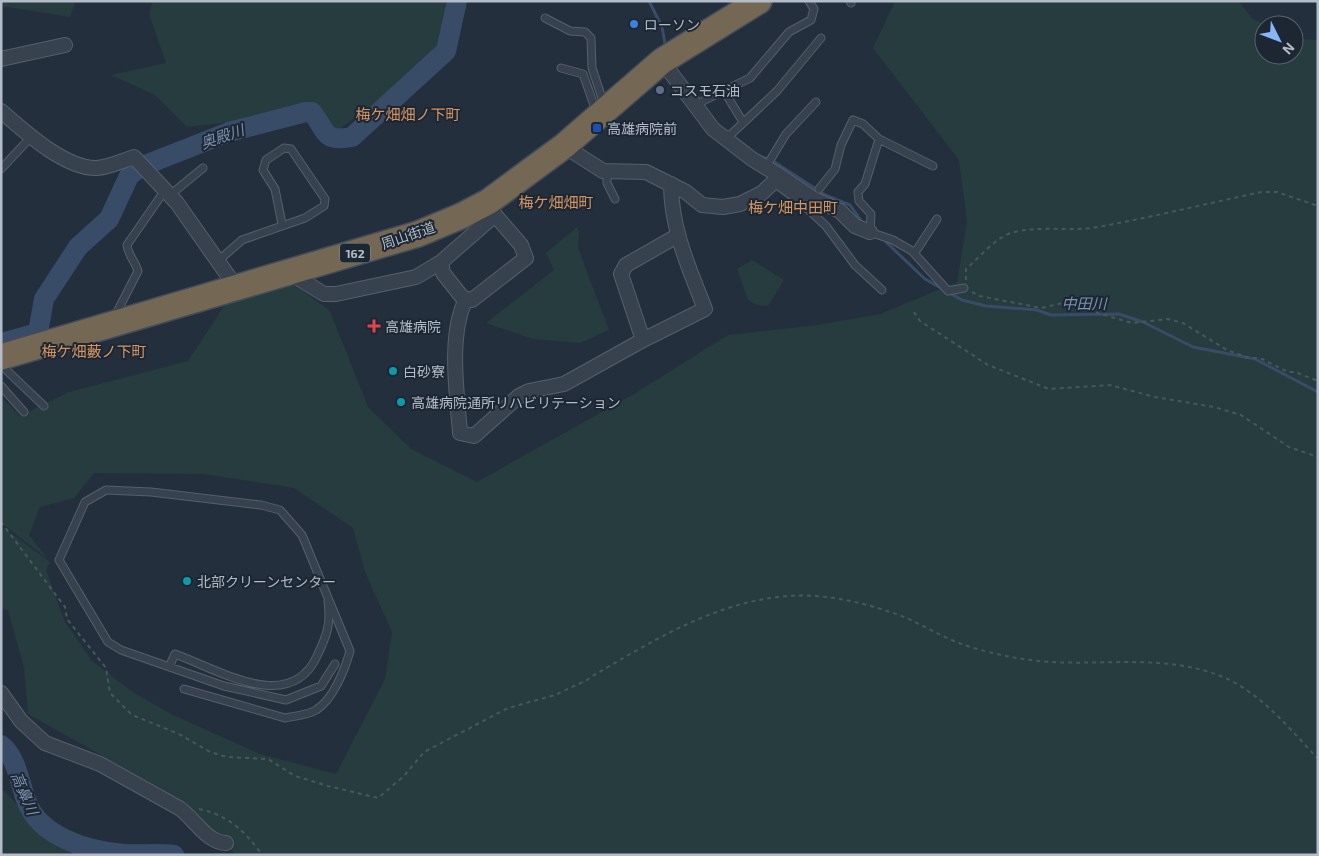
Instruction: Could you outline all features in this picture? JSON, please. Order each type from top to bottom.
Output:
[{"type":"highway","name":"周山街道","points":[[1,357],[418,234],[460,216],[491,208],[666,59],[759,1]]},
{"type":"street","points":[[1,59],[64,45]]},
{"type":"street","points":[[666,59],[714,129],[766,167],[777,179],[815,193],[840,211],[855,226],[870,232]]},
{"type":"street","points":[[1,111],[31,137],[60,157],[95,168],[134,157],[168,192],[236,287]]},
{"type":"street","points":[[564,146],[603,170],[646,172],[686,192],[698,204],[723,207],[749,200],[762,193],[777,179]]},
{"type":"street","points":[[466,298],[459,313],[456,369],[460,433],[474,436],[519,396],[529,391],[564,384],[643,340],[705,309],[677,236],[671,205],[671,184]]},
{"type":"street","points":[[288,272],[324,294],[336,294],[416,278],[441,262],[491,208],[521,244],[526,258],[472,300],[466,298],[442,273],[441,262]]},
{"type":"street","points":[[643,340],[621,274],[626,265],[677,236]]},
{"type":"street","points":[[1,693],[21,721],[45,743],[100,764],[179,808],[189,815],[212,840],[226,843]]},
{"type":"lane","points":[[699,105],[750,78],[789,32],[811,20],[814,10],[809,1]]},
{"type":"lane","points":[[545,18],[570,31],[585,32],[591,38],[592,68],[602,113]]},
{"type":"lane","points":[[726,139],[777,91],[821,38]]},
{"type":"lane","points":[[561,68],[583,74],[602,113]]},
{"type":"lane","points":[[724,91],[743,122]]},
{"type":"lane","points":[[766,167],[786,134],[816,102]]},
{"type":"lane","points":[[815,193],[835,169],[841,145],[853,120],[863,124],[879,139],[933,166]]},
{"type":"lane","points":[[1,169],[31,137]]},
{"type":"lane","points":[[879,139],[865,184],[858,192],[859,201],[871,214],[870,232],[893,240],[912,251],[948,290],[964,288]]},
{"type":"lane","points":[[218,261],[242,240],[282,224],[305,218],[321,209],[326,203],[291,149],[284,148],[266,160],[263,170],[275,189],[282,224]]},
{"type":"lane","points":[[119,322],[117,312],[138,271],[134,260],[128,254],[127,245],[168,192],[203,168]]},
{"type":"lane","points":[[607,171],[607,183],[615,199]]},
{"type":"lane","points":[[777,179],[826,226],[855,265],[882,290]]},
{"type":"lane","points":[[912,251],[916,251],[937,219]]},
{"type":"lane","points":[[1,365],[44,406]]},
{"type":"lane","points":[[1,386],[24,412]]},
{"type":"lane","points":[[184,689],[286,718],[314,711],[328,699],[350,651],[302,535],[280,510],[261,505],[151,492],[106,490],[85,502],[59,560],[108,642],[121,650],[224,686],[286,700],[321,686],[334,664]]},
{"type":"lane","points":[[169,667],[176,654],[220,672],[259,684],[278,686],[294,683],[310,671],[328,632],[330,618],[327,593]]},
{"type":"path","points":[[1318,206],[1277,192],[1261,192],[1140,220],[1096,227],[1009,233],[966,268],[964,288],[980,296],[1041,308],[1063,304],[1132,323],[1168,319],[1191,327],[1227,350],[1246,357],[1262,359],[1288,372],[1318,381]]},
{"type":"path","points":[[914,312],[920,320],[988,365],[1010,376],[1049,390],[1110,384],[1155,397],[1214,407],[1241,415],[1289,447],[1318,457]]},
{"type":"path","points":[[1,522],[65,607],[67,619],[106,668],[110,693],[132,715],[179,734],[210,752],[227,757],[268,759],[295,776],[378,798],[404,776],[424,752],[508,708],[555,695],[587,680],[594,674],[688,623],[738,605],[778,597],[816,596],[859,603],[891,612],[959,643],[1012,657],[1057,664],[1131,661],[1162,663],[1221,676],[1241,686],[1273,710],[1318,758]]},
{"type":"path","points":[[179,808],[209,811],[231,821],[249,836],[262,855]]},
{"type":"green space","points":[[1,1],[76,1],[70,17],[1,6]]},
{"type":"green space","points":[[153,1],[460,1],[449,36],[431,60],[337,131],[317,104],[251,120],[187,127],[155,95],[111,75],[166,63],[149,14]]},
{"type":"green space","points":[[895,1],[1239,1],[1254,19],[1254,65],[1304,65],[1304,39],[1318,40],[1318,855],[236,855],[181,800],[28,714],[24,668],[8,610],[1,608],[1,526],[50,562],[46,570],[65,622],[92,661],[131,691],[171,714],[260,754],[336,774],[385,679],[392,632],[365,572],[353,528],[294,488],[204,474],[94,473],[74,498],[40,507],[29,535],[48,559],[1,523],[1,397],[20,416],[69,392],[188,361],[230,297],[285,282],[302,290],[330,311],[368,407],[411,449],[477,482],[634,394],[728,335],[817,325],[880,314],[957,282],[967,222],[959,160],[873,48]]},
{"type":"green space","points":[[577,227],[579,232],[578,248],[609,330],[580,343],[533,339],[486,323],[554,270],[546,253]]},
{"type":"green space","points":[[752,260],[784,280],[768,306],[757,305],[748,300],[737,269]]},
{"type":"green space","points":[[1,788],[50,839],[114,855],[1,855]]},
{"type":"waterway","name":"奥殿川","points":[[1,343],[38,333],[44,299],[78,247],[109,219],[129,176],[140,167],[229,132],[306,112],[312,112],[331,137],[352,137],[446,51],[457,1]]},
{"type":"waterway","name":"中田川","points":[[649,1],[662,27],[666,49]]},
{"type":"waterway","name":"中田川","points":[[755,154],[776,163],[825,195],[850,205],[862,222]]},
{"type":"waterway","name":"中田川","points":[[886,242],[925,279],[962,300],[986,306],[1037,310],[1051,315],[1119,314],[1143,322],[1193,347],[1255,359],[1318,392]]},
{"type":"waterway","name":"高鼻川","points":[[1,745],[14,763],[32,813],[53,833],[66,840],[95,850],[124,854],[174,855]]},
{"type":"place","name":"ローソン","points":[[634,24]]},
{"type":"place","name":"コスモ石油","points":[[660,90]]},
{"type":"place","name":"高雄病院前","points":[[597,128]]},
{"type":"place","name":"高雄病院","points":[[374,326]]},
{"type":"place","name":"白砂寮","points":[[393,371]]},
{"type":"place","name":"高雄病院通所リハビリテーション","points":[[401,402]]},
{"type":"place","name":"北部クリーンセンター","points":[[187,581]]},
{"type":"district","name":"梅ケ畑畑ノ下町","points":[[408,114]]},
{"type":"district","name":"梅ケ畑畑町","points":[[556,202]]},
{"type":"district","name":"梅ケ畑中田町","points":[[793,207]]},
{"type":"district","name":"梅ケ畑藪ノ下町","points":[[94,351]]}]
